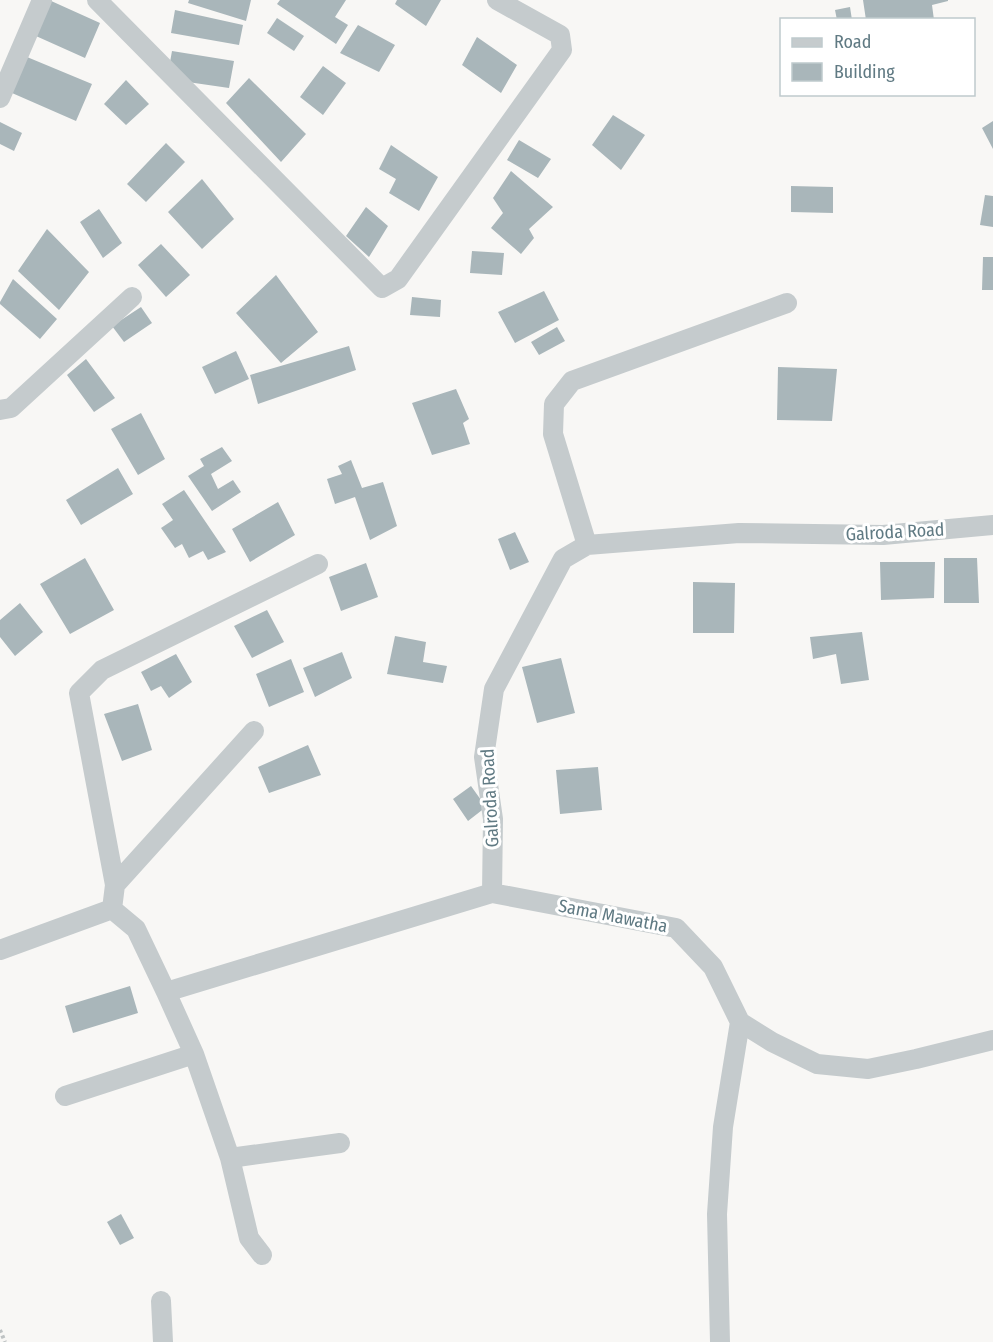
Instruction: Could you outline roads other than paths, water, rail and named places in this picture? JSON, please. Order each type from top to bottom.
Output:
[{"type":"street","points":[[0,98],[42,0]]},
{"type":"street","points":[[98,0],[382,288],[398,279],[562,51],[560,35],[497,0]]},
{"type":"street","points":[[0,410],[11,408],[132,297]]},
{"type":"street","points":[[586,545],[552,434],[554,404],[572,381],[787,303]]},
{"type":"street","name":"Galroda Road","points":[[492,893],[493,819],[484,757],[494,689],[563,559],[586,545],[739,533],[883,536],[993,525]]},
{"type":"street","points":[[112,909],[115,885],[79,693],[102,670],[318,564]]},
{"type":"street","points":[[115,885],[254,731]]},
{"type":"street","points":[[166,992],[492,893]]},
{"type":"street","name":"Sama Mawatha","points":[[492,893],[676,928],[713,967],[740,1022]]},
{"type":"street","points":[[0,950],[112,909]]},
{"type":"street","points":[[112,909],[136,929],[194,1054],[230,1158],[249,1238],[262,1255]]},
{"type":"street","points":[[720,1342],[717,1214],[723,1127],[740,1022],[772,1042],[817,1064],[868,1069],[993,1040]]},
{"type":"street","points":[[65,1096],[194,1054]]},
{"type":"street","points":[[230,1158],[340,1143]]},
{"type":"street","points":[[161,1301],[164,1342]]}]
